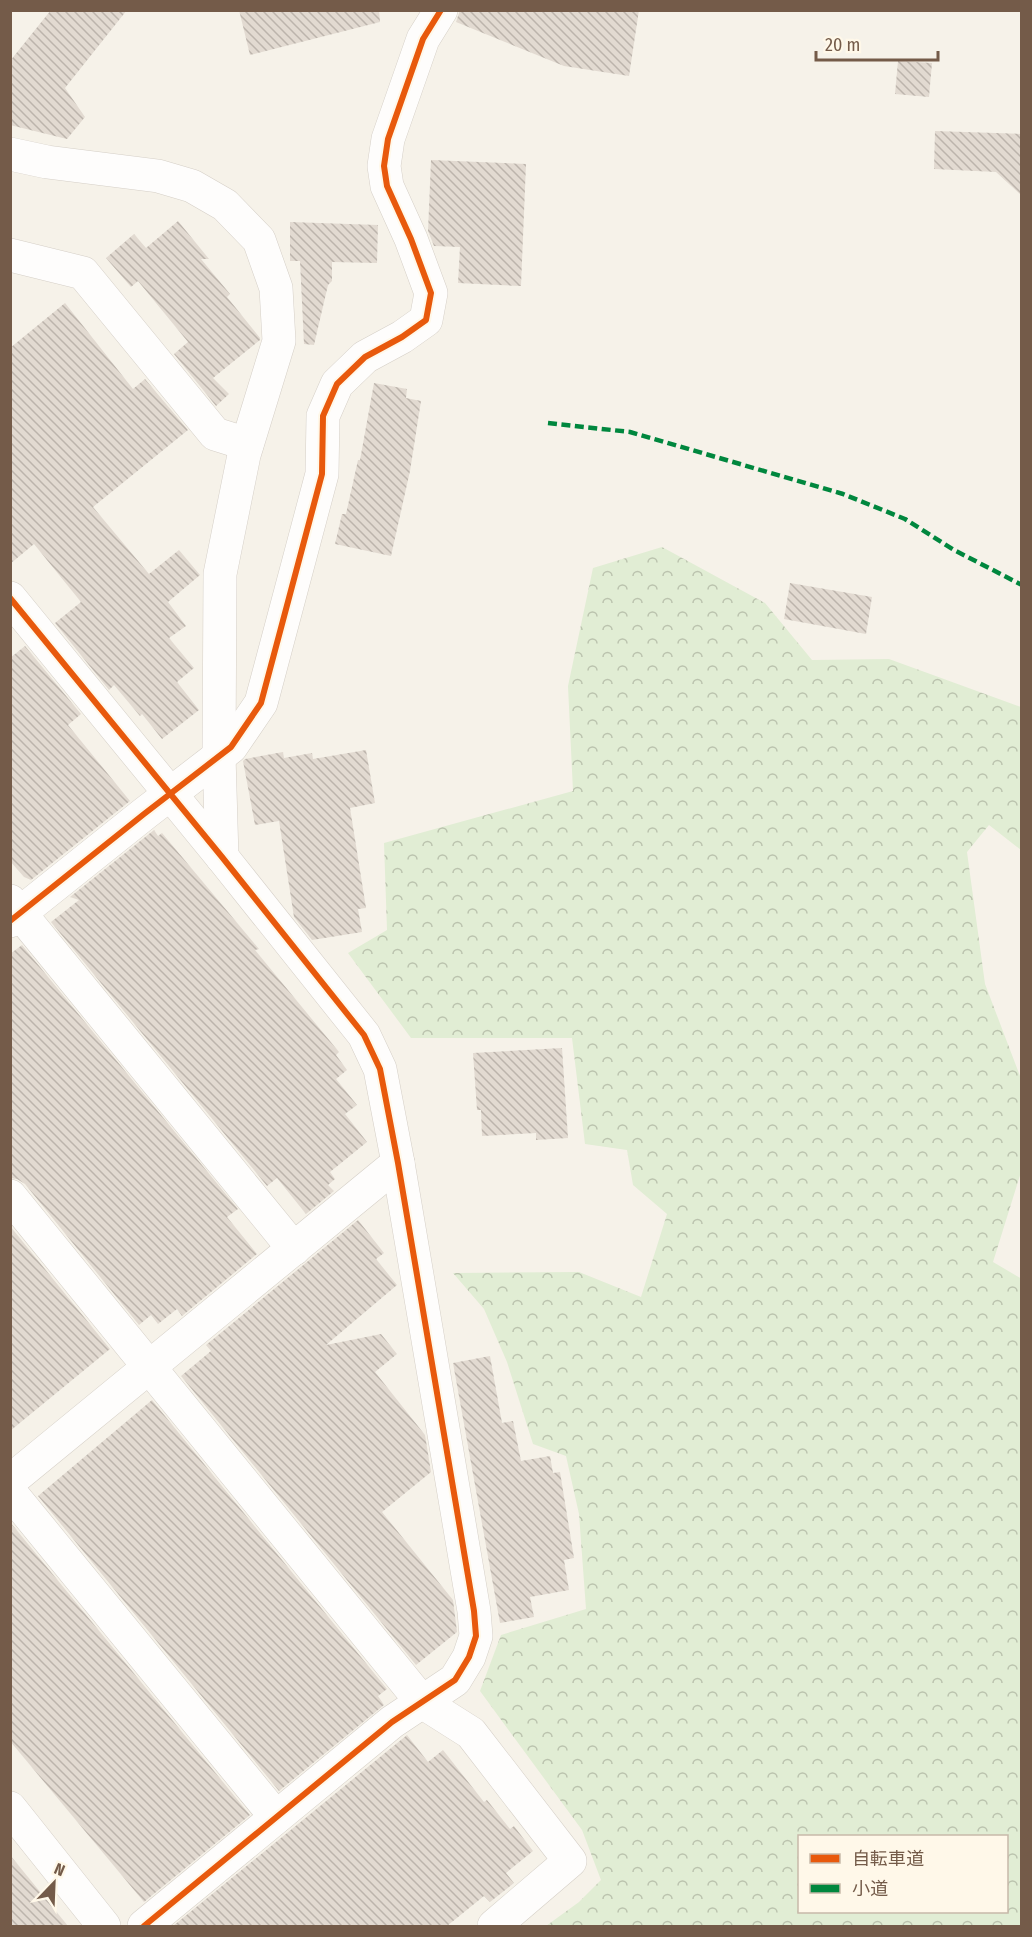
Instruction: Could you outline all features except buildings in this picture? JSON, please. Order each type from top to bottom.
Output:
[{"type":"street","points":[[294,1249],[14,911],[231,747],[261,703],[322,474],[323,417],[337,384],[365,357],[402,338],[426,320],[431,294],[411,239],[387,186],[384,166],[388,139],[423,39],[441,10]]},
{"type":"street","points":[[10,154],[47,162],[158,176],[192,186],[225,205],[259,240],[276,288],[279,341],[247,444],[220,574],[219,756],[222,857]]},
{"type":"street","points":[[10,255],[83,273],[215,434],[247,444]]},
{"type":"street","points":[[10,598],[364,1035],[380,1069],[474,1611],[476,1636],[469,1657],[455,1680],[392,1722],[144,1926]]},
{"type":"street","points":[[10,1481],[398,1163]]},
{"type":"street","points":[[10,1196],[422,1702],[471,1733],[570,1861],[494,1926]]},
{"type":"street","points":[[10,1492],[276,1818]]},
{"type":"street","points":[[10,1808],[104,1926]]},
{"type":"green space","points":[[662,547],[765,603],[812,660],[889,659],[1021,707],[1021,850],[989,825],[967,852],[985,984],[1020,1076],[1021,1172],[993,1262],[1022,1279],[1021,1926],[546,1926],[579,1902],[601,1880],[582,1830],[480,1691],[501,1635],[586,1609],[579,1514],[566,1456],[533,1444],[507,1362],[484,1309],[453,1273],[579,1272],[641,1297],[667,1214],[633,1185],[627,1150],[585,1144],[572,1038],[411,1038],[348,953],[387,930],[384,843],[573,791],[568,686],[593,568]]},
{"type":"marked path","points":[[548,423],[630,432],[843,494],[905,519],[954,550],[1022,585]]},
{"type":"cycle path","points":[[10,921],[231,747],[261,703],[322,474],[323,416],[337,384],[365,357],[402,337],[426,320],[431,293],[411,239],[387,186],[384,166],[388,139],[423,39],[441,10]]},
{"type":"cycle path","points":[[10,598],[364,1035],[380,1069],[474,1611],[476,1636],[469,1657],[455,1680],[392,1722],[144,1926]]}]
